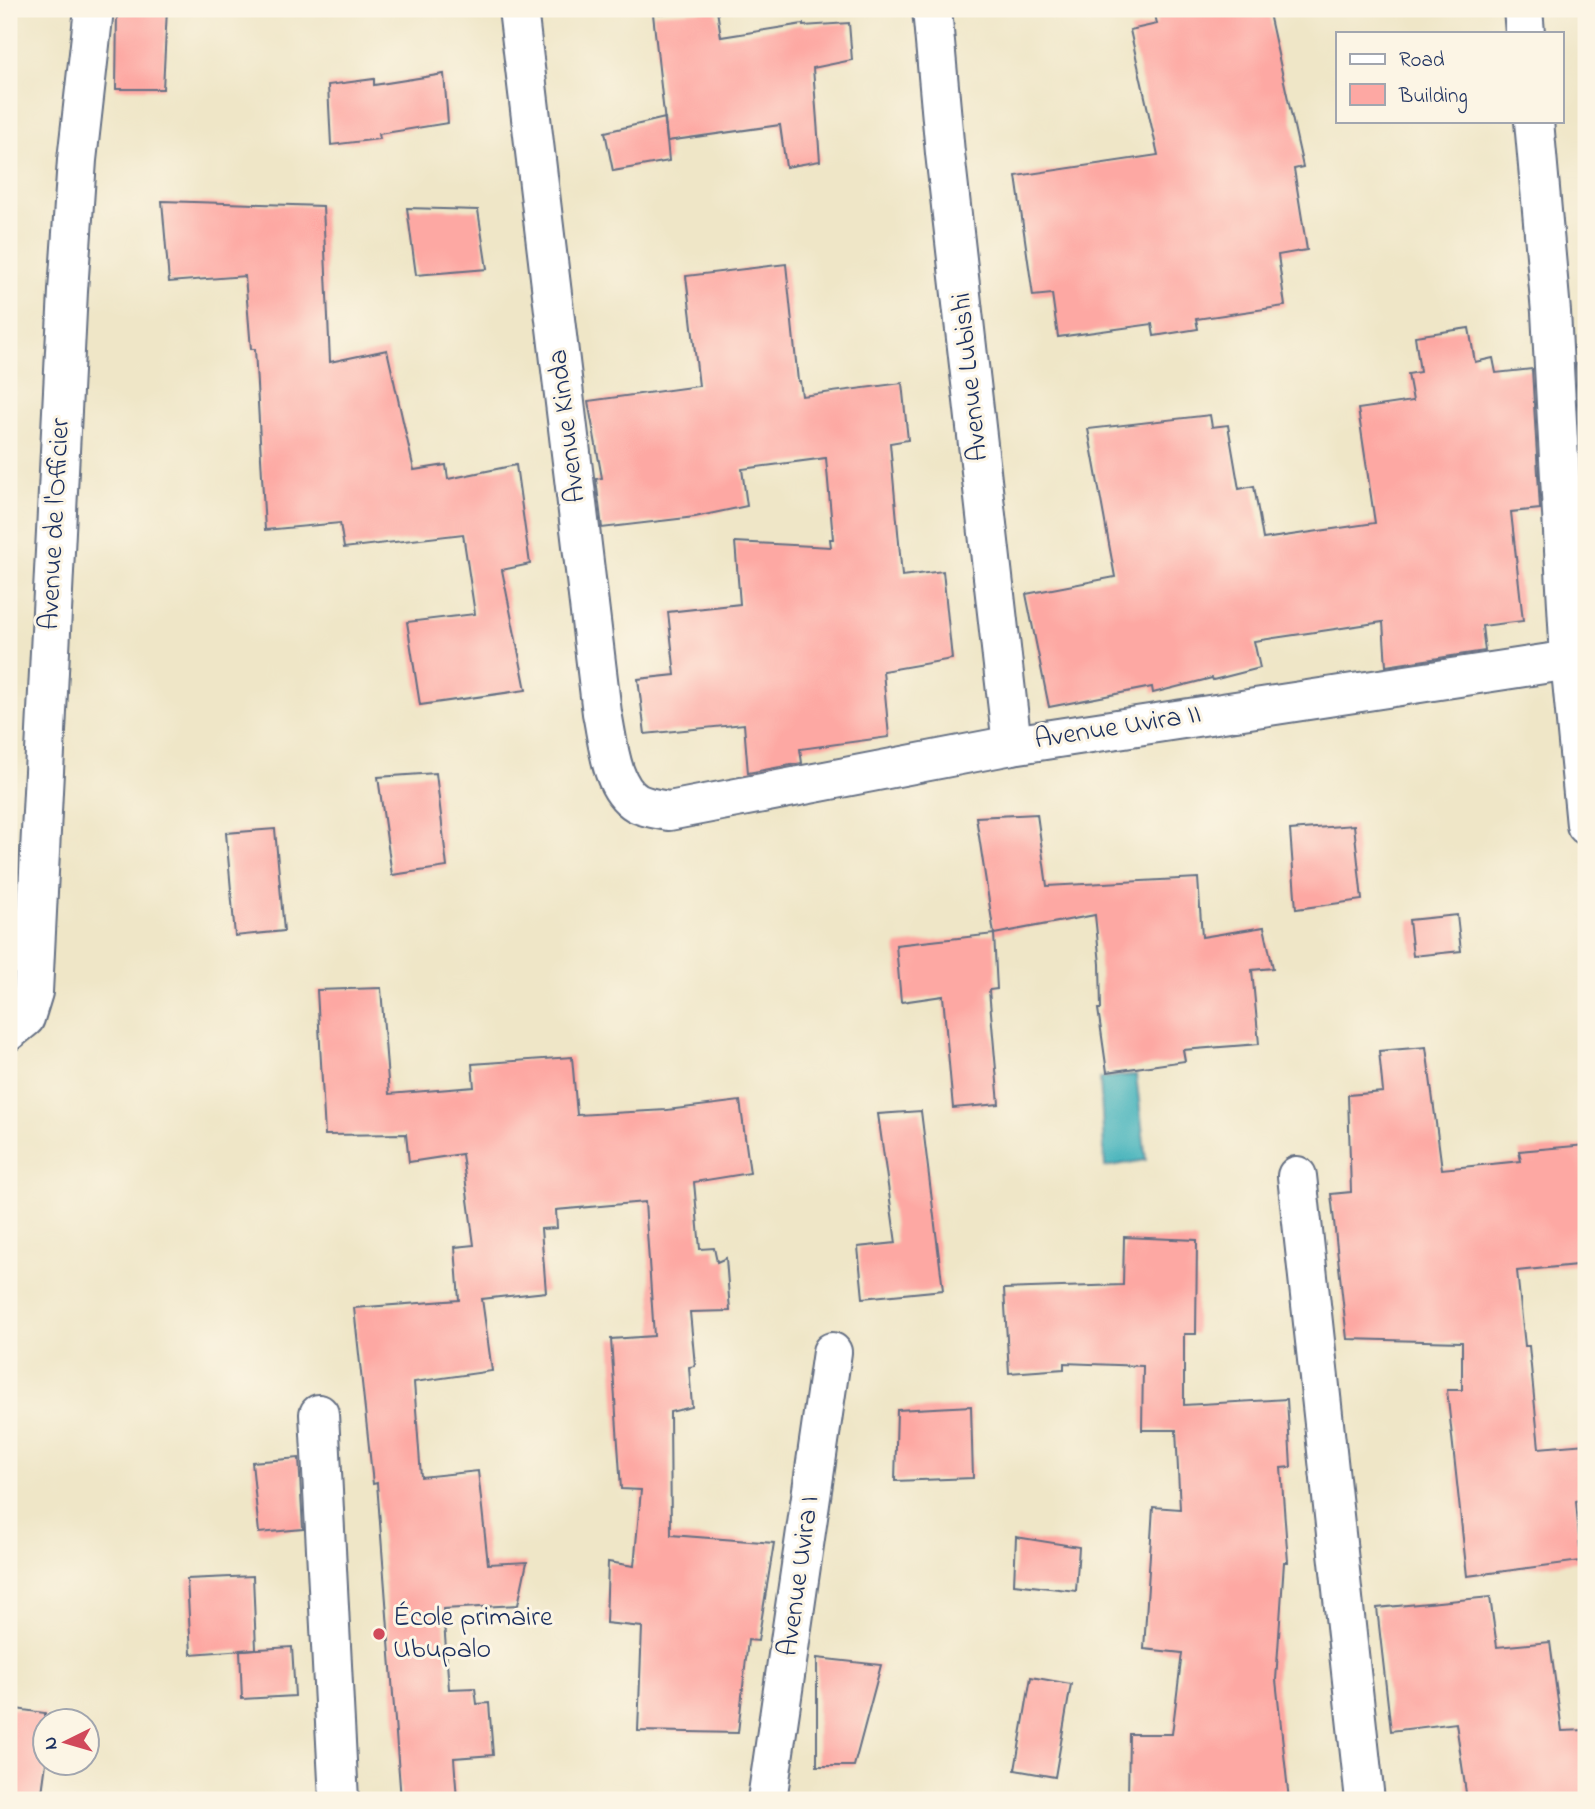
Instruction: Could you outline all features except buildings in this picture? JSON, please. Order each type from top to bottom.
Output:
[{"type":"street","name":"Avenue de l'Officier","points":[[9,1031],[25,1018],[33,992],[68,291],[77,160],[94,9]]},
{"type":"street","name":"Avenue Kinda","points":[[518,9],[603,713],[617,778],[623,790],[635,802],[669,811]]},
{"type":"street","name":"Avenue Lubishi","points":[[932,9],[951,208],[1012,744]]},
{"type":"street","points":[[1523,9],[1525,32]]},
{"type":"street","points":[[1534,122],[1551,312],[1570,660],[1586,825]]},
{"type":"street","name":"Avenue Uvira II","points":[[669,811],[1012,744],[1570,660]]},
{"type":"street","points":[[1297,1176],[1365,1800]]},
{"type":"street","name":"Avenue Uvira I","points":[[767,1800],[832,1352]]},
{"type":"street","points":[[319,1414],[339,1800]]},
{"type":"water","points":[[1136,1075],[1146,1160],[1105,1167],[1100,1078]]},
{"type":"place","name":"École primaire Ubupalo","points":[[379,1634]]}]
